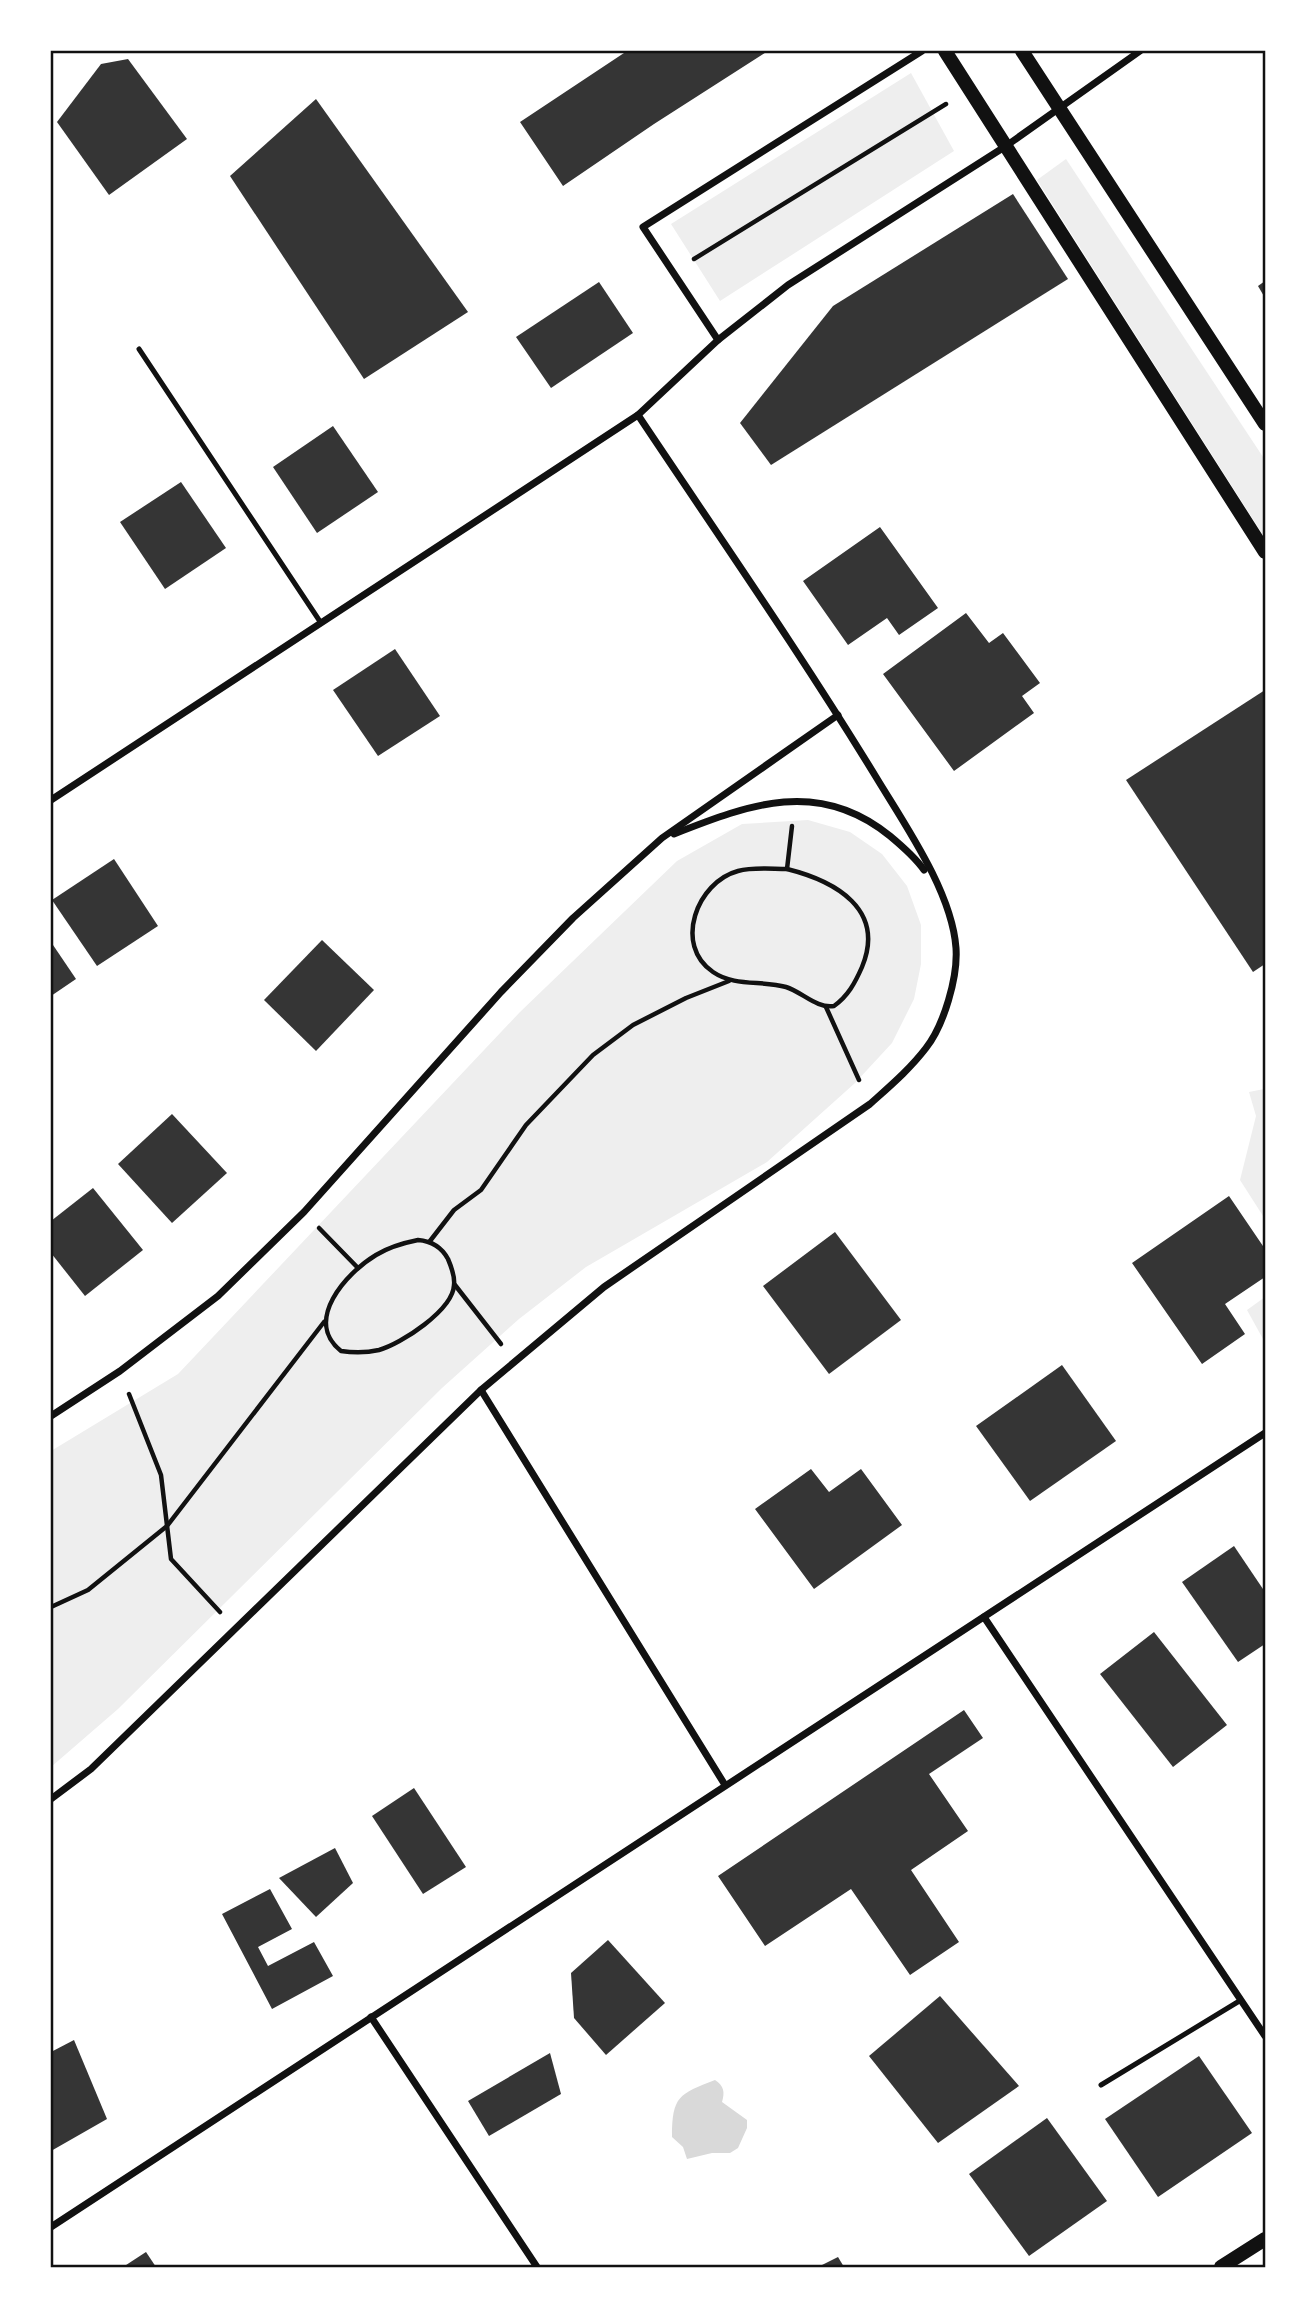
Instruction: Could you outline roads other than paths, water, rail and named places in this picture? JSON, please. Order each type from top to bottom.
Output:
[{"type":"main road","points":[[945,51],[1265,552]]},
{"type":"main road","points":[[1022,51],[1265,424]]},
{"type":"main road","points":[[1221,2267],[1265,2239]]},
{"type":"street","points":[[718,340],[643,228],[922,51]]},
{"type":"street","points":[[51,800],[638,415],[718,340],[788,285],[1006,146],[1140,51]]},
{"type":"street","points":[[51,1800],[91,1769],[481,1390],[604,1287],[870,1104],[904,1073],[928,1045],[946,1008],[954,980],[956,951],[953,922],[941,893],[905,825],[838,715],[638,415]]},
{"type":"street","points":[[51,1416],[120,1371],[218,1296],[304,1212],[502,992],[573,918],[662,838],[838,715]]},
{"type":"street","points":[[662,838],[734,812],[768,803],[824,802],[848,809],[876,824],[920,863],[941,893]]},
{"type":"street","points":[[481,1390],[725,1785]]},
{"type":"street","points":[[51,2227],[1265,1433]]},
{"type":"street","points":[[984,1617],[1265,2036]]},
{"type":"street","points":[[371,2017],[537,2267]]},
{"type":"lane","points":[[139,349],[321,623]]},
{"type":"lane","points":[[1101,2085],[1241,2000]]}]
